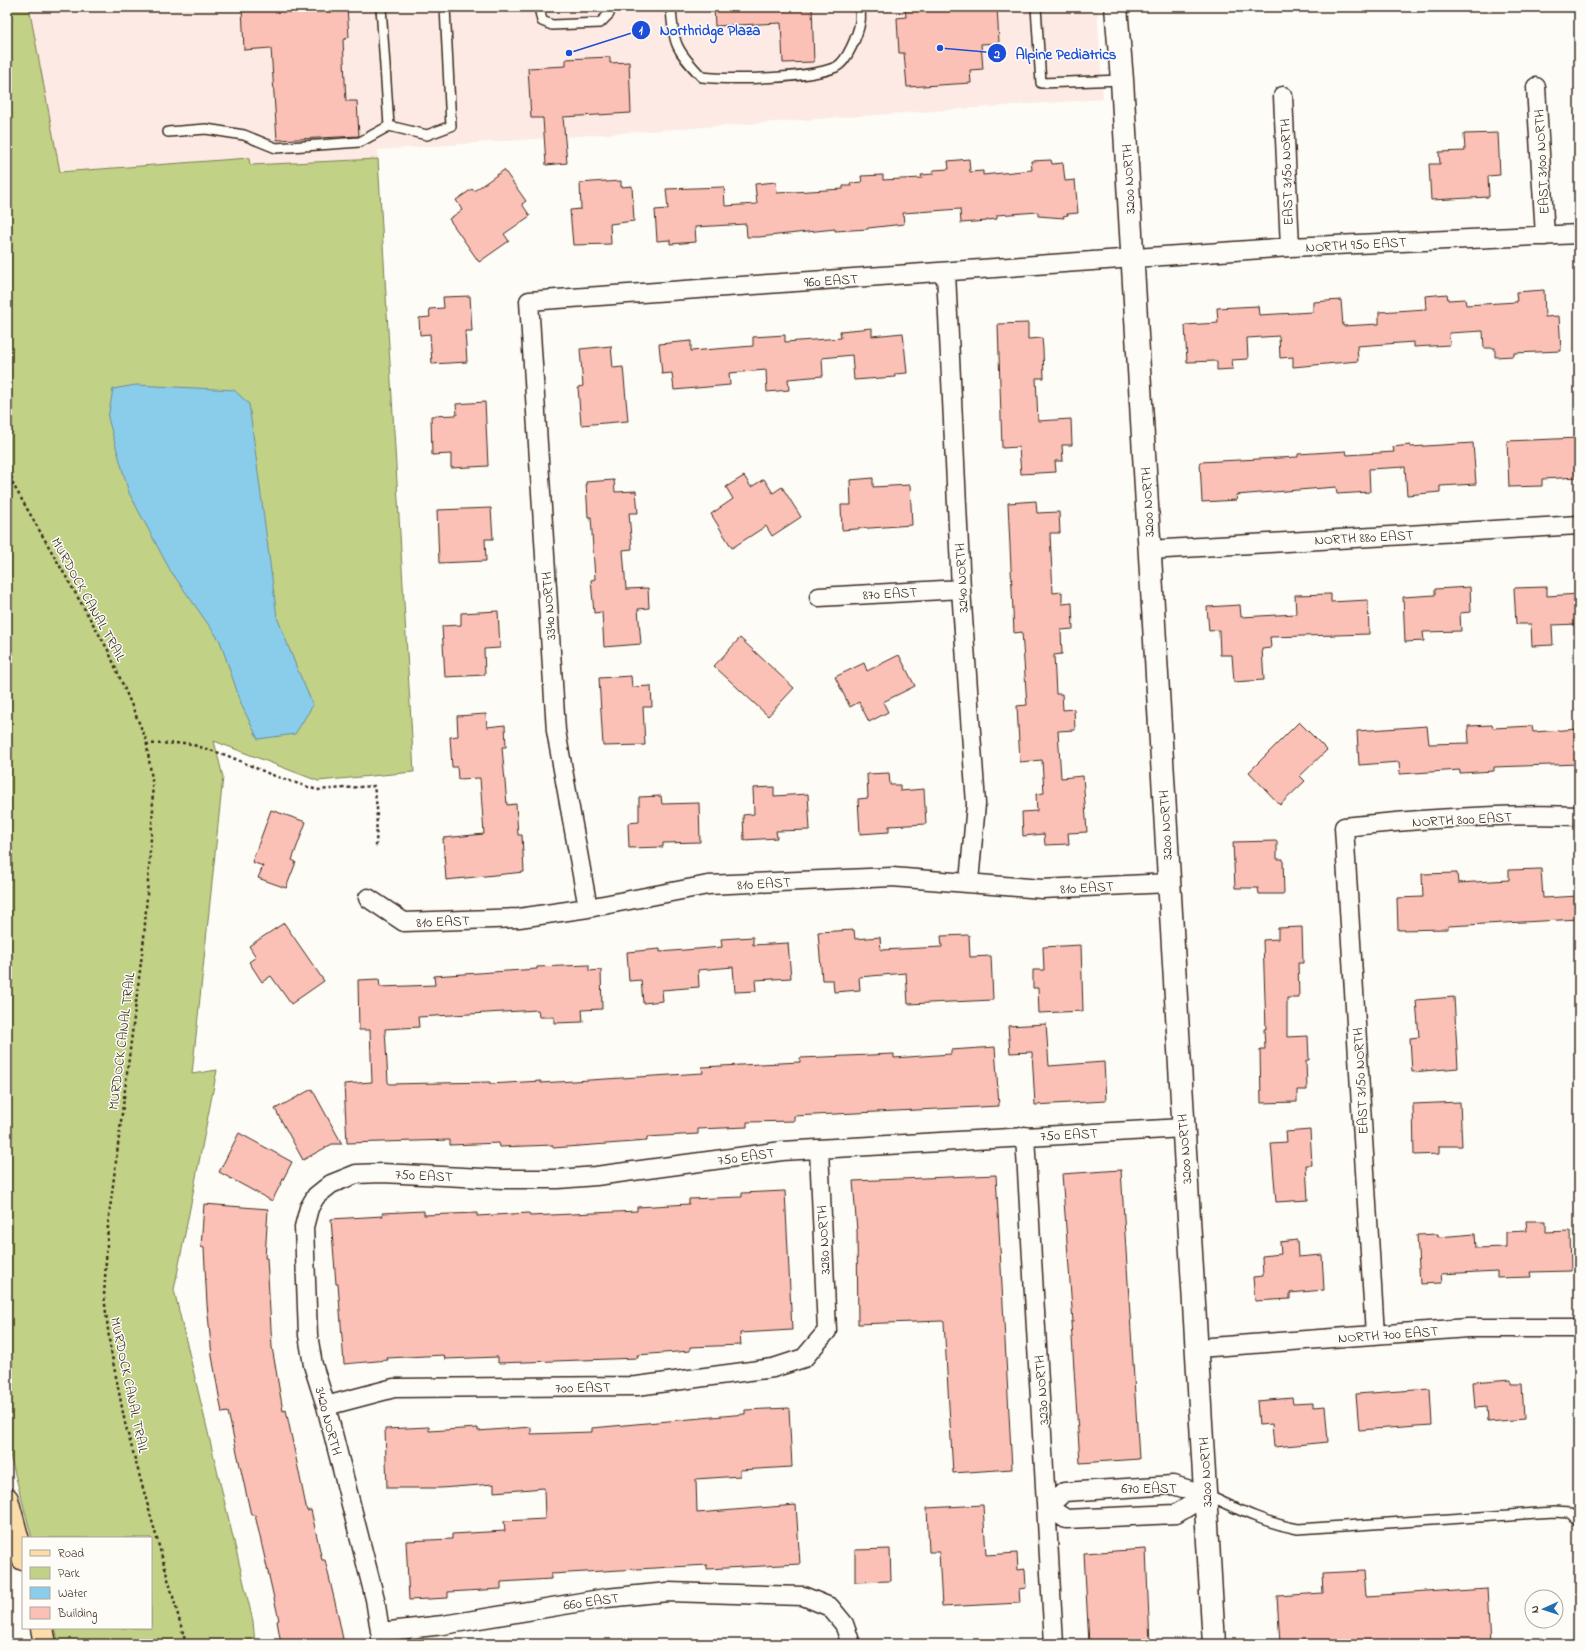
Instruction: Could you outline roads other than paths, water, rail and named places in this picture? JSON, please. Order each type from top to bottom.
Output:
[{"type":"main road","points":[[7,1499],[22,1555]]},
{"type":"main road","points":[[42,1629],[45,1644]]},
{"type":"street","name":"3200 NORTH","points":[[1116,7],[1122,80],[1183,1128],[1198,1348],[1214,1644]]},
{"type":"street","name":"EAST 3100 NORTH","points":[[1536,88],[1545,236]]},
{"type":"street","name":"EAST 3150 NORTH","points":[[1283,96],[1290,247]]},
{"type":"street","name":"NORTH 950 EAST","points":[[1132,258],[1290,247],[1579,234]]},
{"type":"street","name":"960 EAST","points":[[529,301],[1132,258]]},
{"type":"street","name":"3240 NORTH","points":[[946,272],[961,589],[976,804],[969,882]]},
{"type":"street","name":"3340 NORTH","points":[[529,301],[556,731],[588,908]]},
{"type":"street","name":"NORTH 880 EAST","points":[[1149,550],[1579,525]]},
{"type":"street","name":"870 EAST","points":[[819,597],[961,589]]},
{"type":"street","name":"NORTH 800 EAST","points":[[1344,827],[1382,823],[1537,814],[1579,816]]},
{"type":"street","name":"EAST 3150 NORTH","points":[[1344,827],[1375,1335]]},
{"type":"street","name":"810 EAST","points":[[368,898],[404,922],[519,918],[588,908],[708,885],[892,876],[1042,889],[1169,883]]},
{"type":"street","name":"750 EAST","points":[[316,1196],[331,1184],[356,1174],[382,1173],[503,1179],[558,1179],[604,1175],[782,1151],[1183,1128]]},
{"type":"street","name":"3230 NORTH","points":[[1025,1136],[1048,1507],[1054,1644]]},
{"type":"street","name":"3280 NORTH","points":[[819,1149],[827,1331]]},
{"type":"street","name":"3420 NORTH","points":[[316,1196],[309,1208],[304,1228],[308,1335],[313,1365],[326,1406],[375,1600],[382,1638]]},
{"type":"street","name":"NORTH 700 EAST","points":[[1198,1348],[1495,1327],[1579,1328]]},
{"type":"street","name":"700 EAST","points":[[326,1406],[394,1388],[637,1386],[773,1368],[804,1358],[827,1331]]},
{"type":"street","name":"670 EAST","points":[[1173,1485],[1206,1495],[1176,1514],[1066,1519],[1048,1507],[1064,1492],[1173,1485]]},
{"type":"street","name":"660 EAST","points":[[382,1638],[443,1625],[606,1598],[668,1592],[803,1596],[830,1607],[844,1624],[851,1644]]},
{"type":"lane","points":[[381,7],[389,126]]},
{"type":"lane","points":[[168,132],[206,129],[244,135],[276,148],[360,142],[389,126],[427,135],[451,126],[444,7]]},
{"type":"lane","points":[[538,7],[542,21],[552,25],[600,23],[609,14],[610,7]]},
{"type":"lane","points":[[671,7],[672,34],[683,57],[702,77],[725,79],[808,74],[837,67],[850,51],[860,23],[860,7]]},
{"type":"lane","points":[[1036,7],[1041,83],[1122,80]]},
{"type":"lane","points":[[1206,1495],[1254,1517],[1276,1525],[1298,1528],[1553,1512],[1570,1513],[1579,1522]]},
{"type":"water","points":[[136,385],[234,390],[249,404],[277,617],[313,705],[295,734],[258,739],[242,706],[220,641],[170,570],[129,493],[108,418],[113,389]]},
{"type":"place","name":"Alpine Pediatrics","points":[[940,48]]},
{"type":"place","name":"Northridge Plaza","points":[[569,53]]}]
